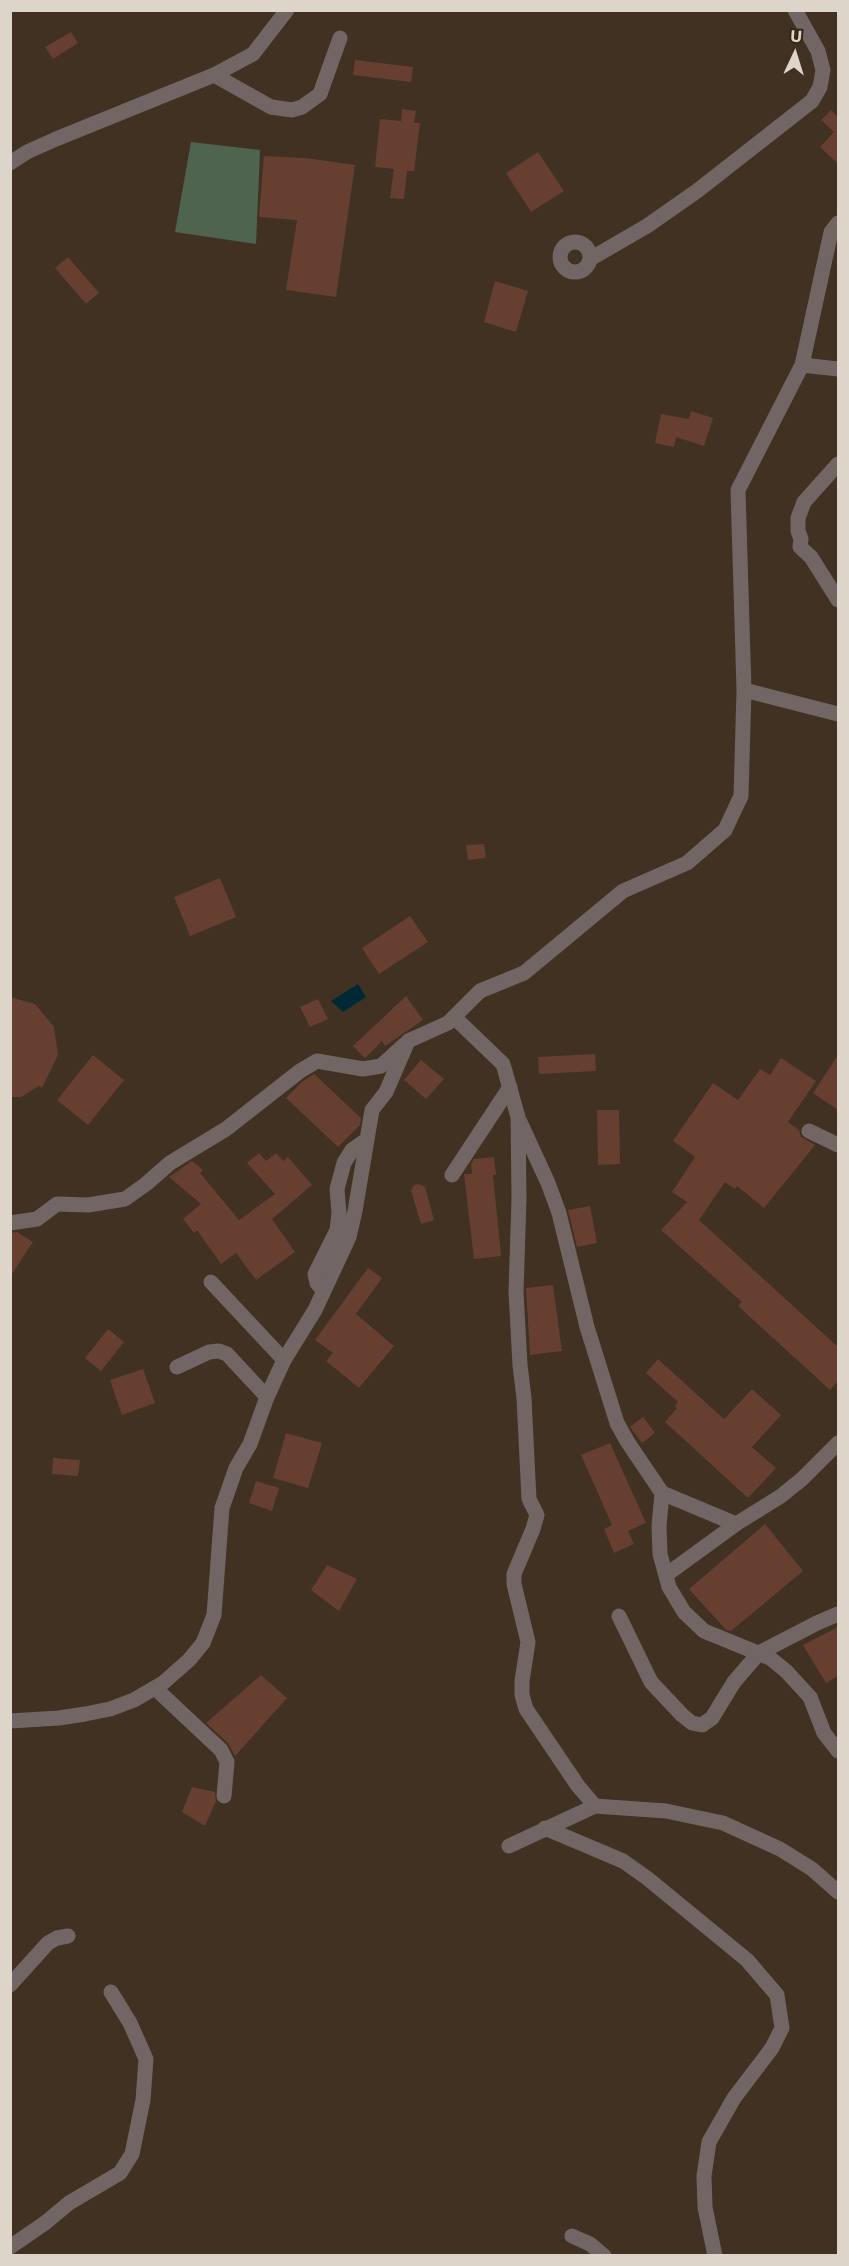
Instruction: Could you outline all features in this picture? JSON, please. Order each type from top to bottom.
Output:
[{"type":"street","points":[[10,163],[27,152],[56,139],[214,75],[253,54],[287,10]]},
{"type":"street","points":[[590,259],[647,226],[697,191],[812,101],[820,87],[823,70],[818,51],[795,10]]},
{"type":"street","points":[[214,75],[271,107],[292,110],[302,107],[320,94],[340,38]]},
{"type":"street","points":[[10,1223],[37,1219],[57,1204],[88,1206],[124,1199],[170,1163],[226,1129],[300,1071],[317,1061],[363,1069],[381,1066],[408,1041],[448,1023],[480,991],[524,973],[623,891],[687,862],[725,830],[741,796],[744,690],[738,490],[802,365],[831,232],[838,223]]},
{"type":"street","points":[[802,365],[838,369]]},
{"type":"street","points":[[838,464],[804,502],[798,518],[800,548],[811,557],[838,600]]},
{"type":"street","points":[[744,690],[838,714]]},
{"type":"street","points":[[454,1017],[503,1064],[518,1117],[548,1183],[559,1214],[587,1327],[618,1423],[627,1441],[662,1492],[736,1524]]},
{"type":"street","points":[[10,1721],[59,1718],[110,1709],[156,1689],[189,1660],[203,1643],[214,1615],[222,1508],[236,1467],[250,1443],[284,1360],[315,1310],[349,1237],[356,1210],[372,1110],[386,1092],[408,1041]]},
{"type":"street","points":[[452,1175],[510,1087]]},
{"type":"street","points":[[518,1117],[519,1198],[516,1292],[520,1365],[525,1398],[529,1499],[537,1515],[514,1574],[514,1584],[528,1642],[522,1695],[526,1709],[548,1743],[595,1806]]},
{"type":"street","points":[[809,1131],[838,1145]]},
{"type":"street","points":[[323,1290],[317,1283],[315,1274],[337,1230],[339,1213],[337,1189],[344,1163],[352,1150],[366,1140]]},
{"type":"street","points":[[211,1282],[284,1360]]},
{"type":"street","points":[[177,1367],[208,1352],[219,1351],[227,1354],[267,1397]]},
{"type":"street","points":[[666,1575],[736,1524],[781,1496],[802,1479],[838,1443]]},
{"type":"street","points":[[662,1492],[659,1540],[666,1575],[676,1600],[694,1624],[717,1638],[770,1658],[799,1683],[810,1697],[824,1733],[838,1751]]},
{"type":"street","points":[[619,1616],[651,1682],[693,1723],[702,1725],[712,1718],[734,1682],[759,1653],[838,1614]]},
{"type":"street","points":[[156,1689],[220,1750],[226,1762],[227,1772],[224,1796]]},
{"type":"street","points":[[509,1846],[595,1806],[666,1811],[723,1823],[780,1849],[812,1869],[838,1892]]},
{"type":"street","points":[[545,1828],[623,1861],[648,1878],[747,1960],[777,1995],[782,2028],[772,2048],[734,2098],[709,2142],[704,2176],[705,2207],[715,2256]]},
{"type":"street","points":[[10,1986],[48,1943],[68,1936]]},
{"type":"street","points":[[10,2247],[31,2234],[69,2203],[120,2173],[132,2154],[143,2100],[146,2059],[130,2023],[111,1992]]},
{"type":"street","points":[[572,2236],[590,2244],[604,2256]]},
{"type":"green space","points":[[191,142],[260,150],[256,244],[175,232]]},
{"type":"water","points":[[358,984],[366,997],[343,1012],[331,1001]]},
{"type":"building","points":[[71,32],[78,43],[53,59],[45,47]]},
{"type":"building","points":[[355,60],[413,67],[411,82],[353,75]]},
{"type":"building","points":[[402,109],[416,111],[414,123],[420,123],[414,171],[407,171],[404,199],[390,198],[394,169],[375,167],[380,119],[401,121]]},
{"type":"building","points":[[831,110],[838,117],[838,164],[820,147],[834,132],[821,120]]},
{"type":"building","points":[[538,152],[564,191],[531,212],[506,173]]},
{"type":"building","points":[[264,156],[306,158],[355,165],[336,297],[286,290],[297,220],[259,217]]},
{"type":"building","points":[[68,257],[99,293],[86,304],[55,268]]},
{"type":"building","points":[[495,281],[528,291],[516,332],[484,322]]},
{"type":"building","points":[[691,411],[713,418],[704,446],[676,437],[674,447],[655,443],[661,414],[689,419]]},
{"type":"building","points":[[484,844],[486,858],[468,860],[466,845]]},
{"type":"building","points":[[220,878],[236,917],[190,936],[174,897]]},
{"type":"building","points":[[410,916],[428,942],[379,974],[362,948]]},
{"type":"building","points":[[406,996],[423,1020],[385,1046],[382,1041],[365,1058],[353,1046]]},
{"type":"building","points":[[10,997],[35,1004],[54,1027],[58,1055],[42,1088],[39,1086],[21,1097],[10,1097]]},
{"type":"building","points":[[318,999],[328,1019],[310,1027],[300,1007]]},
{"type":"building","points":[[595,1054],[596,1071],[539,1074],[538,1057]]},
{"type":"building","points":[[93,1055],[124,1080],[88,1125],[57,1100]]},
{"type":"building","points":[[838,1055],[838,1110],[813,1093]]},
{"type":"building","points":[[781,1058],[816,1081],[788,1122],[799,1130],[801,1137],[815,1145],[764,1208],[737,1186],[735,1189],[725,1182],[699,1220],[838,1347],[838,1381],[830,1390],[738,1306],[742,1302],[661,1230],[687,1202],[672,1192],[695,1157],[673,1141],[713,1083],[738,1100],[760,1069],[770,1075]]},
{"type":"building","points":[[421,1060],[444,1079],[426,1099],[404,1080]]},
{"type":"building","points":[[314,1074],[361,1118],[360,1125],[338,1147],[286,1098]]},
{"type":"building","points":[[597,1110],[619,1110],[620,1164],[598,1165]]},
{"type":"building","points":[[259,1153],[266,1161],[276,1153],[283,1161],[288,1157],[312,1185],[272,1219],[295,1252],[256,1280],[236,1253],[221,1264],[197,1230],[194,1233],[183,1219],[201,1204],[169,1177],[192,1161],[203,1170],[200,1173],[239,1220],[275,1194],[247,1163]]},
{"type":"building","points":[[494,1157],[496,1175],[493,1175],[501,1256],[474,1259],[464,1174],[472,1174],[471,1164],[474,1159]]},
{"type":"building","points":[[419,1184],[425,1187],[434,1220],[421,1224],[411,1191],[414,1185]]},
{"type":"building","points":[[590,1206],[597,1243],[577,1247],[568,1210]]},
{"type":"building","points":[[17,1232],[33,1242],[10,1277],[10,1233]]},
{"type":"building","points":[[368,1268],[382,1278],[356,1314],[394,1346],[359,1388],[326,1361],[333,1353],[315,1340]]},
{"type":"building","points":[[553,1285],[562,1351],[530,1355],[526,1288]]},
{"type":"building","points":[[108,1329],[124,1342],[101,1371],[85,1358]]},
{"type":"building","points":[[658,1359],[724,1419],[752,1389],[781,1415],[752,1447],[776,1468],[748,1498],[665,1422],[677,1408],[675,1406],[678,1402],[646,1373]]},
{"type":"building","points":[[143,1369],[155,1403],[122,1415],[110,1380]]},
{"type":"building","points":[[643,1417],[655,1433],[642,1443],[630,1427]]},
{"type":"building","points":[[286,1433],[322,1443],[308,1488],[273,1478]]},
{"type":"building","points":[[610,1443],[646,1523],[628,1531],[634,1544],[614,1553],[604,1529],[612,1525],[581,1455]]},
{"type":"building","points":[[53,1458],[80,1460],[78,1476],[52,1474]]},
{"type":"building","points":[[256,1481],[279,1488],[272,1511],[249,1503]]},
{"type":"building","points":[[765,1524],[803,1571],[731,1631],[726,1630],[689,1589]]},
{"type":"building","points":[[327,1565],[357,1579],[339,1611],[311,1590]]},
{"type":"building","points":[[838,1627],[838,1676],[826,1683],[803,1645]]},
{"type":"building","points":[[261,1675],[287,1698],[235,1756],[228,1743],[206,1723]]},
{"type":"building","points":[[192,1787],[215,1792],[216,1801],[205,1826],[182,1812]]}]
